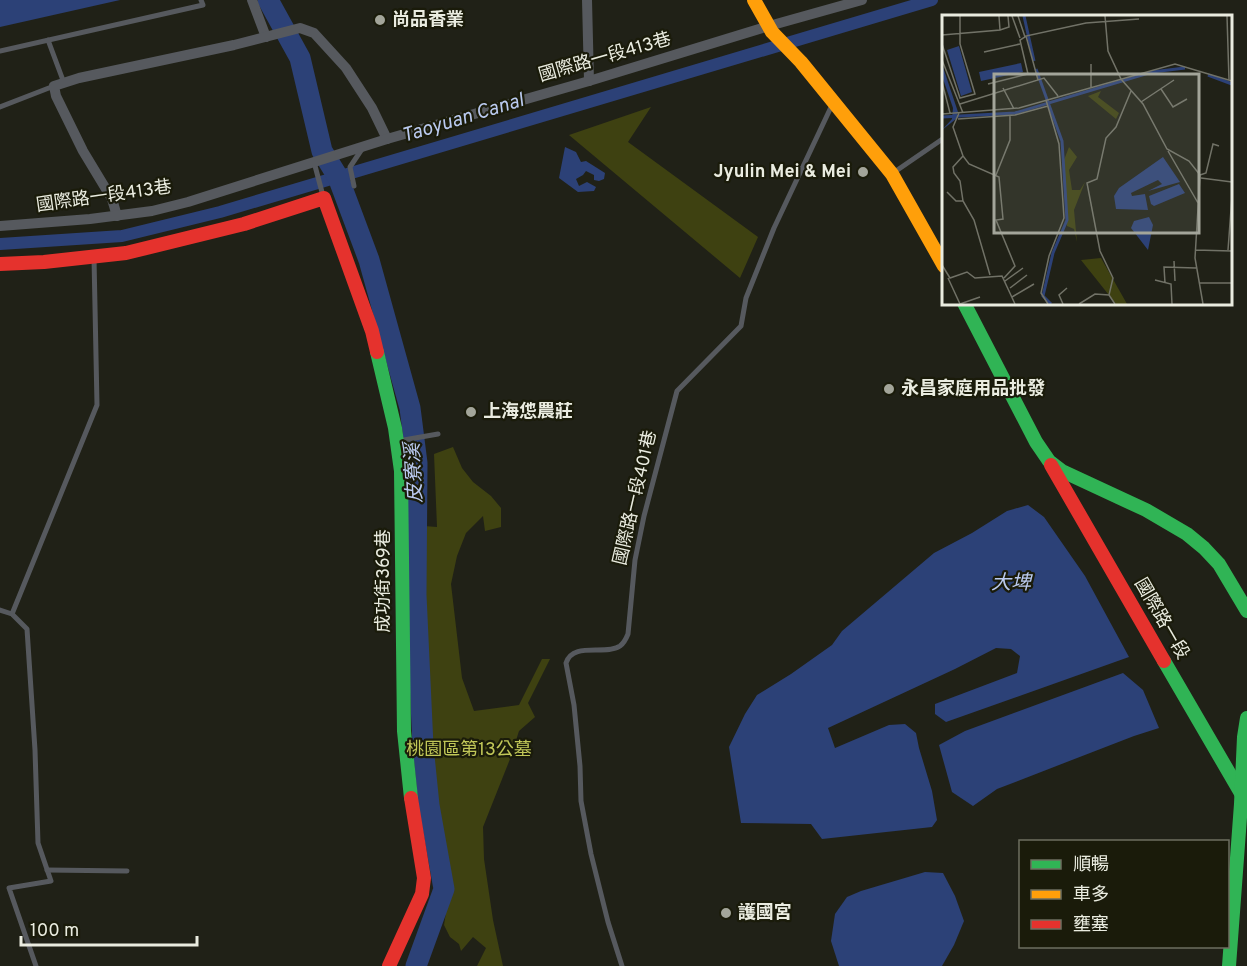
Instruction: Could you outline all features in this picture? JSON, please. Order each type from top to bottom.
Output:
[{"type":"street","points":[[252,0],[269,36]]},
{"type":"street","points":[[587,0],[589,81]]},
{"type":"street","points":[[754,0],[770,29],[801,62],[892,174],[942,262]]},
{"type":"street","name":"國際路一段413巷","points":[[0,226],[117,216],[152,211],[188,202],[346,151],[770,29],[862,0]]},
{"type":"street","points":[[117,216],[112,199],[83,151],[56,96],[59,85],[79,78],[234,45],[300,28],[314,33],[346,68],[372,108],[387,139]]},
{"type":"street","points":[[0,264],[126,254],[244,224],[324,198]]},
{"type":"street","name":"成功街369巷","points":[[324,198],[372,331],[395,428],[401,471],[404,731],[413,814],[424,878],[422,894],[389,966]]},
{"type":"street","name":"國際路一段","points":[[965,304],[1036,442],[1242,795]]},
{"type":"street","points":[[1048,461],[1062,471],[1152,513],[1185,533],[1219,564],[1247,611]]},
{"type":"street","points":[[1229,966],[1247,718]]},
{"type":"lane","points":[[0,51],[203,5],[201,0]]},
{"type":"lane","points":[[0,107],[59,85],[48,40]]},
{"type":"lane","name":"國際路一段401巷","points":[[622,966],[591,854],[581,801],[574,705],[566,663],[573,653],[616,648],[624,642],[628,634],[635,560],[644,516],[677,391],[741,326],[746,298],[774,228],[833,102]]},
{"type":"lane","points":[[892,174],[942,139]]},
{"type":"lane","points":[[354,186],[350,167],[364,146]]},
{"type":"lane","points":[[314,161],[324,198]]},
{"type":"lane","points":[[12,614],[97,405],[93,257]]},
{"type":"lane","points":[[397,442],[438,434]]},
{"type":"lane","points":[[0,610],[12,614],[27,629],[38,843],[51,881],[9,888],[36,966]]},
{"type":"lane","points":[[47,870],[127,871]]},
{"type":"green space","points":[[651,107],[628,142],[758,237],[740,278],[569,135]]},
{"type":"green space","name":"桃園區第13公墓","points":[[453,447],[462,468],[473,482],[491,496],[501,508],[501,527],[485,531],[483,516],[466,533],[457,556],[451,584],[462,678],[474,711],[519,705],[542,659],[550,659],[528,703],[535,717],[519,731],[483,827],[484,859],[493,920],[503,966],[477,966],[486,948],[473,937],[461,951],[459,944],[450,937],[444,925],[450,887],[428,744],[422,551],[424,526],[437,527],[434,454]]},
{"type":"water","points":[[0,0],[120,0],[0,27]]},
{"type":"water","points":[[565,147],[576,152],[581,162],[586,161],[605,173],[604,179],[599,181],[594,180],[594,175],[586,171],[576,179],[579,186],[587,182],[596,187],[594,191],[578,192],[559,178]]},
{"type":"water","name":"大埤","points":[[1028,505],[1044,517],[1085,576],[1129,657],[946,722],[935,714],[935,704],[1017,673],[1020,656],[1011,649],[996,648],[828,728],[835,748],[889,725],[905,724],[916,733],[932,791],[937,820],[932,827],[822,839],[811,824],[741,823],[729,747],[757,695],[832,645],[842,631],[934,553],[1007,511]]},
{"type":"water","points":[[1123,673],[1143,690],[1159,728],[997,789],[973,806],[952,792],[939,745],[965,731]]},
{"type":"water","points":[[925,872],[943,873],[964,921],[942,966],[839,966],[831,941],[835,914],[847,897]]},
{"type":"waterway","name":"皮寮溪","points":[[268,0],[300,58],[322,151],[338,177],[369,260],[410,408],[417,463],[416,595],[423,746],[429,805],[444,889],[416,966]]},
{"type":"waterway","name":"Taoyuan Canal","points":[[0,244],[122,236],[220,212],[932,0]]},
{"type":"traffic: fast","points":[[965,304],[1036,442],[1049,461],[1062,471],[1146,510],[1187,534],[1219,564],[1247,611]]},
{"type":"traffic: fast","points":[[377,352],[395,428],[401,471],[404,731],[411,798]]},
{"type":"traffic: fast","points":[[1164,661],[1242,795]]},
{"type":"traffic: fast","points":[[1229,966],[1247,718]]},
{"type":"traffic: slow","points":[[754,0],[772,32],[801,62],[892,174],[942,262]]},
{"type":"traffic: jam","points":[[0,264],[44,262],[126,253],[244,224],[324,198],[372,331],[377,352]]},
{"type":"traffic: jam","points":[[1051,465],[1164,661]]},
{"type":"traffic: jam","points":[[389,966],[422,894],[424,878],[411,798]]},
{"type":"place","name":"尚品香業","points":[[380,20]]},
{"type":"place","name":"Jyulin Mei & Mei","points":[[863,172]]},
{"type":"place","name":"永昌家庭用品批發","points":[[889,389]]},
{"type":"place","name":"上海怹農莊","points":[[471,412]]},
{"type":"place","name":"護國宮","points":[[726,913]]}]
